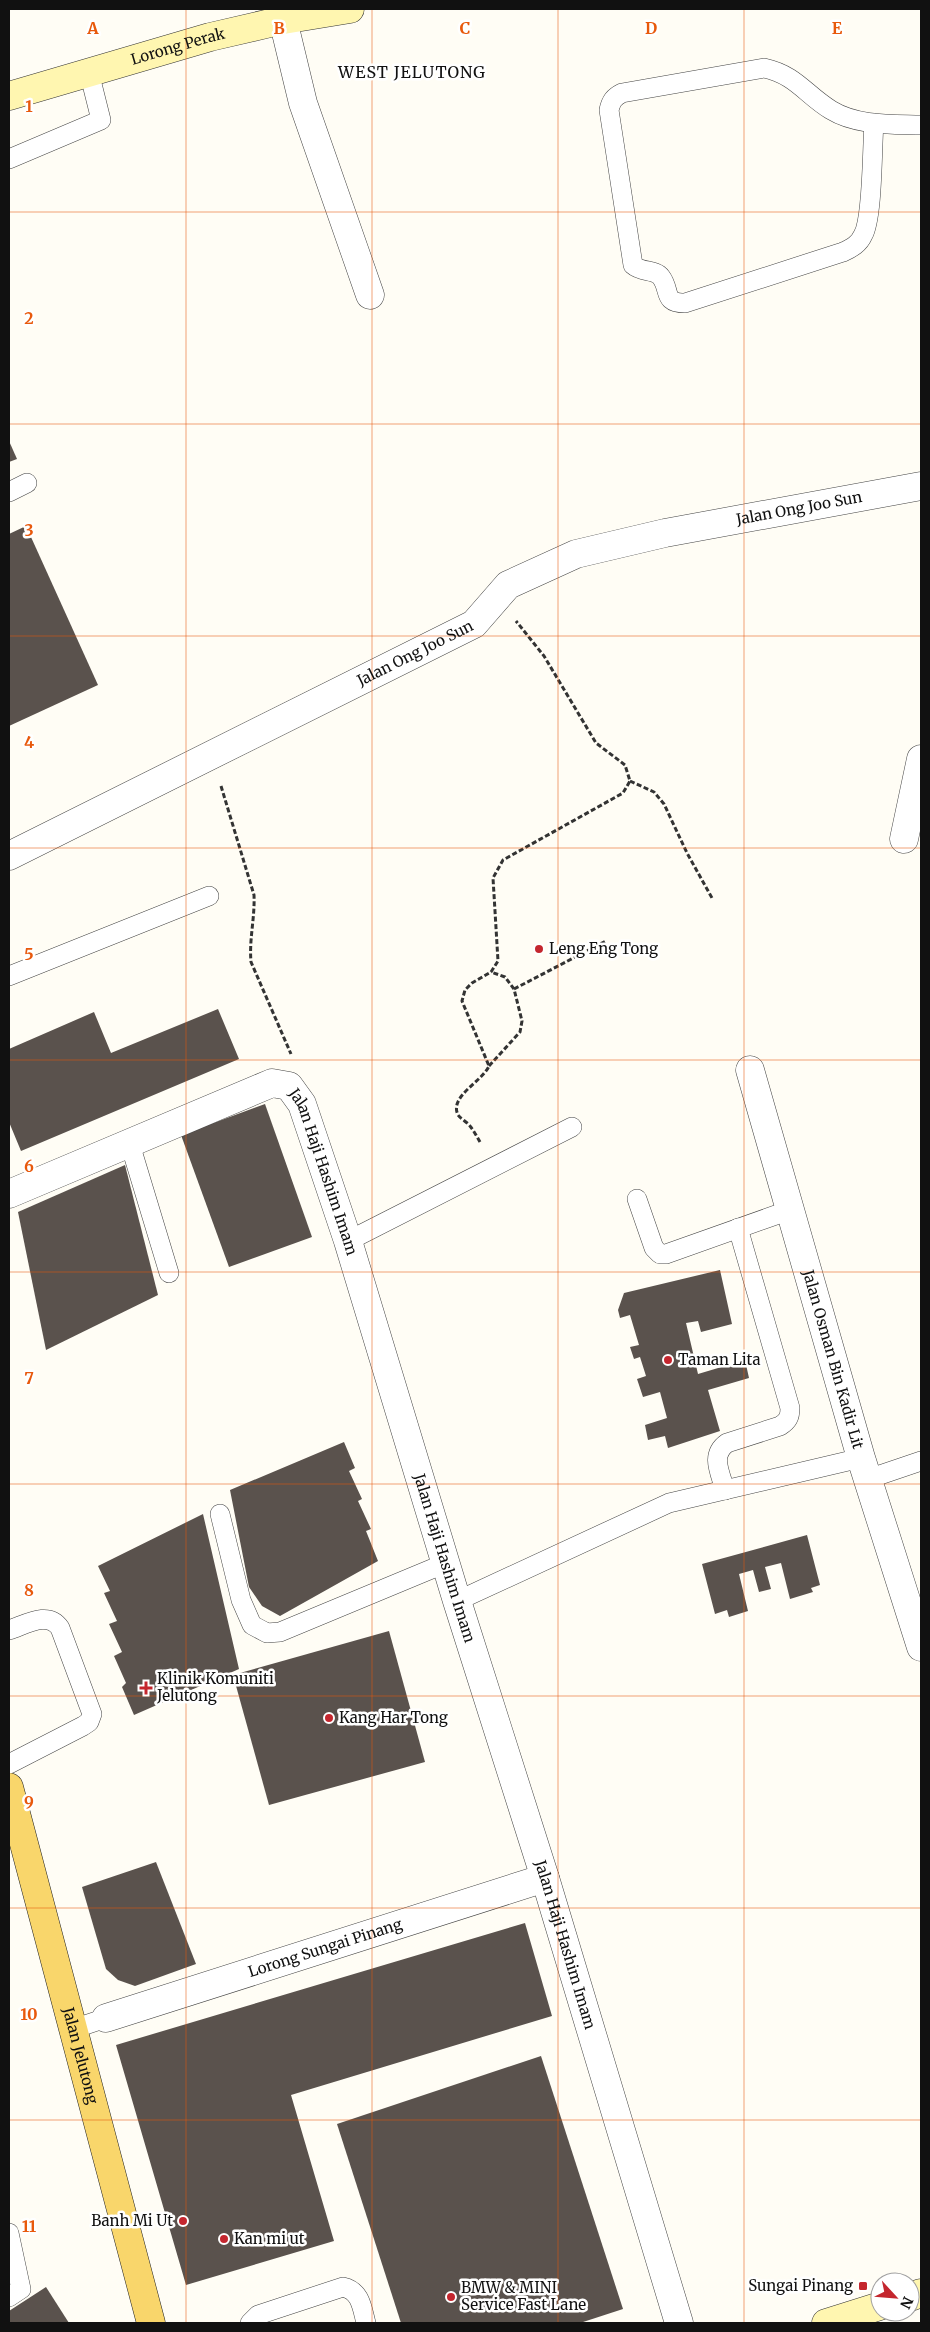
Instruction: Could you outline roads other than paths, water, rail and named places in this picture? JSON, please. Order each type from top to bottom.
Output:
[{"type":"main road","name":"Jalan Jelutong","points":[[9,1787],[149,2314]]},
{"type":"main road","points":[[149,2314],[169,2323]]},
{"type":"street","name":"Lorong Perak","points":[[9,96],[210,37],[283,20],[350,9]]},
{"type":"street","points":[[283,20],[303,103],[370,295]]},
{"type":"street","name":"Jalan Ong Joo Sun","points":[[9,856],[212,757],[474,624],[508,585],[576,554],[664,533],[921,486]]},
{"type":"street","points":[[904,839],[921,759]]},
{"type":"street","name":"Jalan Osman Bin Kadir Lit","points":[[750,1070],[864,1468],[921,1647]]},
{"type":"street","name":"Jalan Haji Hashim Imam","points":[[9,1194],[272,1083],[289,1086],[302,1104],[348,1241],[680,2323]]},
{"type":"street","name":"Lorong Sungai Pinang","points":[[106,2018],[545,1878]]},
{"type":"street","points":[[826,2323],[870,2309]]},
{"type":"lane","points":[[874,123],[868,218],[864,234],[855,246],[843,252],[685,304],[677,303],[670,299],[662,277],[656,273],[639,270],[634,265],[609,110],[610,103],[615,96],[622,93],[764,68],[779,71],[792,78],[832,111],[851,118],[874,123],[921,125]]},
{"type":"lane","points":[[9,159],[101,120],[90,72]]},
{"type":"lane","points":[[9,492],[27,483]]},
{"type":"lane","points":[[9,976],[209,896]]},
{"type":"lane","points":[[348,1241],[572,1127]]},
{"type":"lane","points":[[130,1144],[169,1273]]},
{"type":"lane","points":[[637,1199],[654,1248],[660,1254],[666,1254],[790,1210]]},
{"type":"lane","points":[[724,1490],[716,1459],[720,1448],[727,1442],[780,1426],[790,1416],[790,1408],[772,1341],[738,1228]]},
{"type":"lane","points":[[457,1600],[669,1503],[724,1490],[921,1461]]},
{"type":"lane","points":[[220,1514],[241,1600],[252,1625],[267,1633],[280,1632],[446,1563]]},
{"type":"lane","points":[[9,1630],[40,1619],[48,1618],[56,1621],[92,1714],[89,1722],[83,1726],[9,1764]]},
{"type":"lane","points":[[73,2029],[106,2018]]},
{"type":"lane","points":[[9,2232],[21,2289],[9,2298]]},
{"type":"lane","points":[[250,2323],[258,2315],[343,2287],[351,2288],[358,2294],[366,2323]]},
{"type":"place","name":"Leng Eng Tong","points":[[539,949]]},
{"type":"place","name":"Taman Lita","points":[[668,1360]]},
{"type":"place","name":"Klinik Komuniti Jelutong","points":[[146,1688]]},
{"type":"place","name":"Kang Har Tong","points":[[329,1718]]},
{"type":"place","name":"Banh Mi Ut","points":[[183,2221]]},
{"type":"place","name":"Kan mi ut","points":[[224,2239]]},
{"type":"place","name":"Sungai Pinang","points":[[863,2286]]},
{"type":"place","name":"BMW & MINI Service Fast Lane","points":[[451,2297]]},
{"type":"district","name":"WEST JELUTONG","points":[[412,72]]}]
